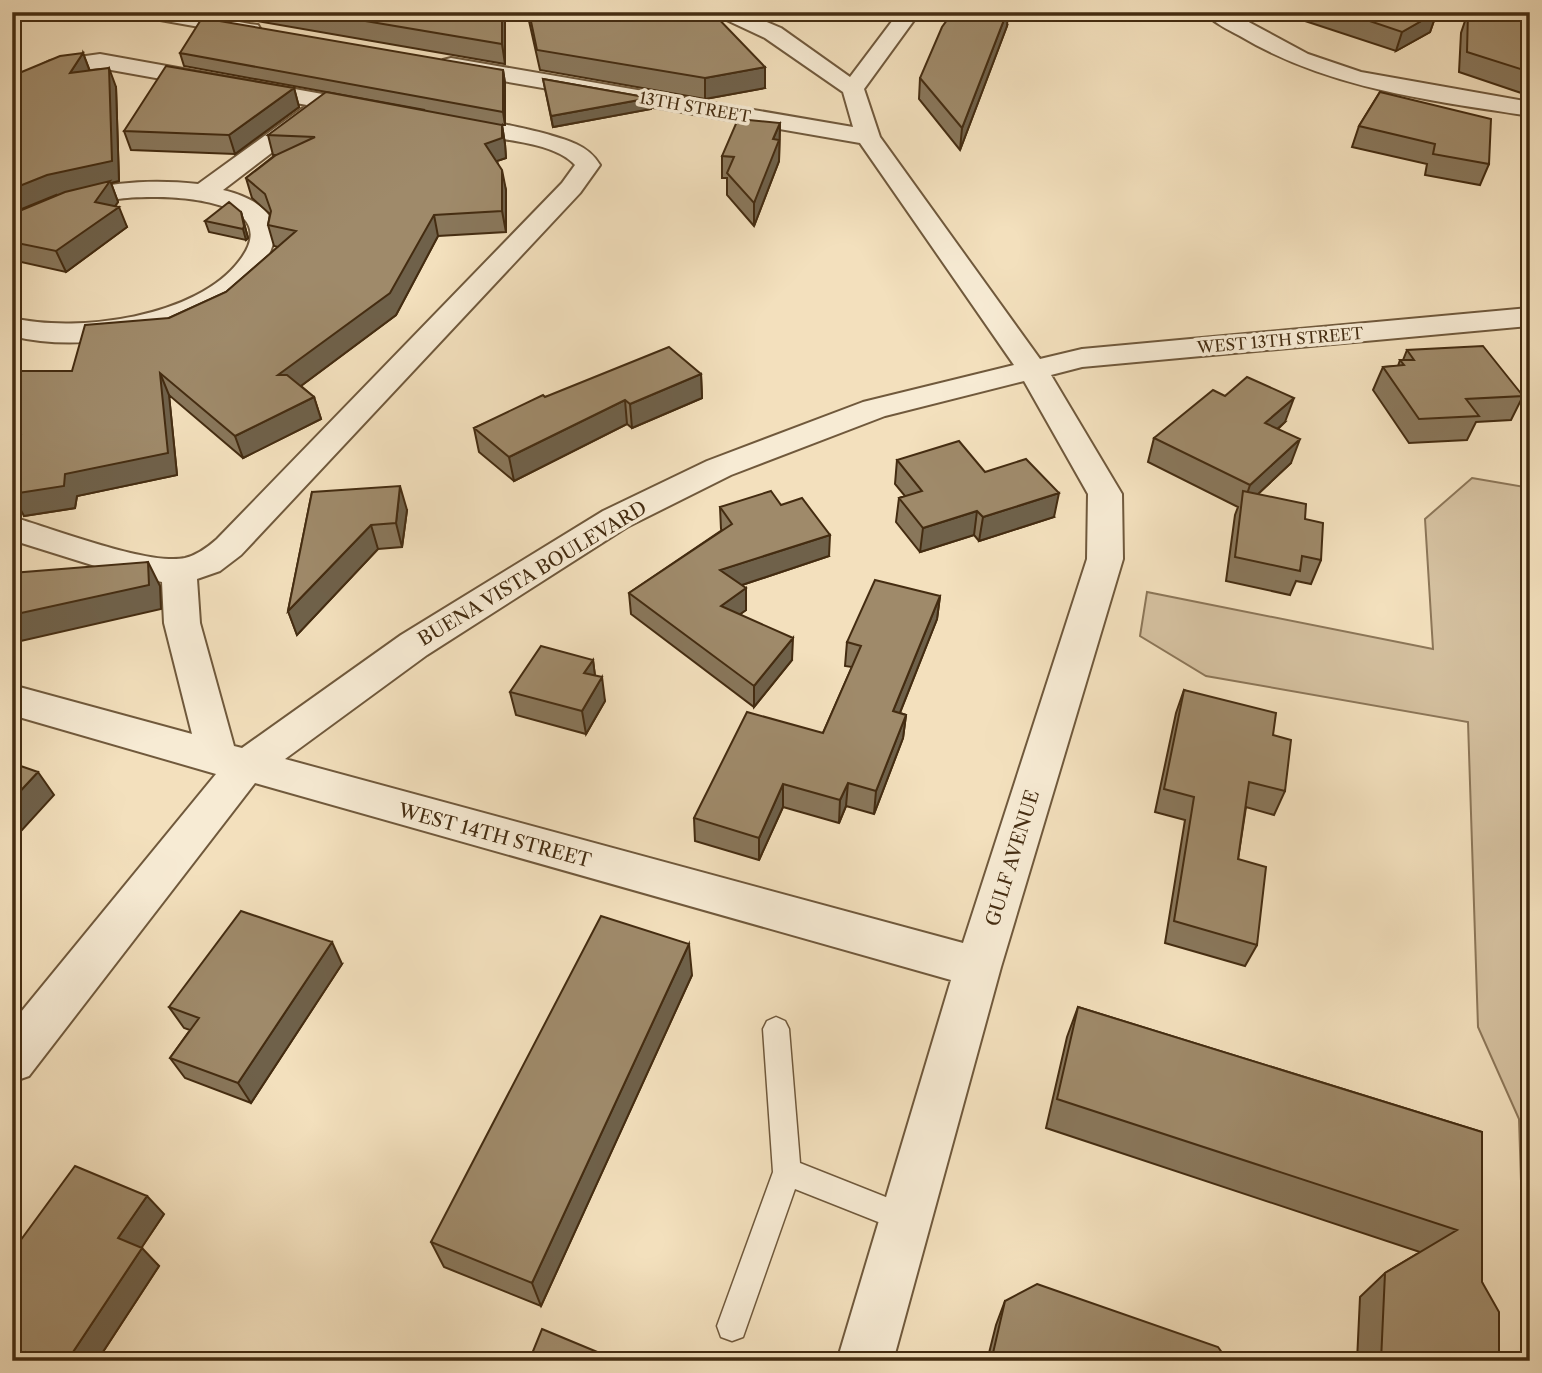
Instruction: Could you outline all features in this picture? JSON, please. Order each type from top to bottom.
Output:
[{"type":"street","points":[[149,12],[271,33]]},
{"type":"street","points":[[725,12],[773,33],[853,89],[869,137],[1032,369]]},
{"type":"street","points":[[853,89],[910,12]]},
{"type":"street","points":[[1215,12],[1263,40],[1328,69],[1414,91],[1530,109]]},
{"type":"street","points":[[12,89],[58,66],[100,61],[390,114]]},
{"type":"street","name":"13TH STREET","points":[[434,62],[869,137]]},
{"type":"street","points":[[204,192],[325,102]]},
{"type":"street","points":[[12,528],[154,570],[179,572],[211,561],[229,547],[571,188],[588,165],[581,154],[563,146],[430,121]]},
{"type":"street","points":[[12,227],[36,214],[91,197],[165,189],[204,192],[245,207],[261,225],[260,246],[247,270],[222,291],[187,311],[143,325],[84,333],[14,330]]},
{"type":"street","name":"WEST 13TH STREET","points":[[1032,369],[1082,358],[1530,317]]},
{"type":"street","name":"BUENA VISTA BOULEVARD","points":[[12,1060],[231,763],[615,519],[719,468],[874,409],[1032,369]]},
{"type":"street","name":"GULF AVENUE","points":[[864,1361],[978,967],[1105,559],[1105,494],[1032,369]]},
{"type":"street","points":[[179,572],[182,622],[231,763]]},
{"type":"street","name":"WEST 14TH STREET","points":[[12,701],[978,967]]},
{"type":"lane","points":[[732,1325],[787,1172],[776,1030]]},
{"type":"lane","points":[[787,1172],[905,1219]]},
{"type":"shaded area","points":[[1472,478],[1530,488],[1530,1183],[1521,1181],[1519,1119],[1478,1027],[1468,722],[1206,676],[1140,636],[1147,592],[1433,649],[1425,519]]},
{"type":"building","points":[[312,12],[502,12],[502,44]]},
{"type":"building","points":[[529,12],[712,12],[765,67],[705,78],[537,50]]},
{"type":"building","points":[[953,12],[1007,12],[962,128],[920,78],[942,27]]},
{"type":"building","points":[[1343,12],[1437,12],[1402,32]]},
{"type":"building","points":[[1468,12],[1530,20],[1530,72],[1467,52]]},
{"type":"building","points":[[202,18],[503,70],[503,112],[180,53]]},
{"type":"building","points":[[83,53],[70,73],[109,68],[112,161],[47,175],[12,189],[12,76],[60,56]]},
{"type":"building","points":[[166,66],[294,88],[229,135],[124,131]]},
{"type":"building","points":[[543,79],[650,98],[551,116]]},
{"type":"building","points":[[326,92],[502,125],[502,138],[485,144],[502,170],[502,211],[434,215],[390,293],[278,375],[287,375],[314,397],[235,436],[160,373],[168,453],[65,474],[64,486],[12,494],[21,435],[12,434],[12,371],[72,371],[85,325],[169,318],[226,292],[296,231],[268,225],[271,211],[265,194],[246,178],[276,155],[315,137],[268,135]]},
{"type":"building","points":[[1380,92],[1491,119],[1489,164],[1433,154],[1435,144],[1359,126]]},
{"type":"building","points":[[738,119],[780,123],[773,139],[779,140],[754,203],[727,173],[734,157],[722,156]]},
{"type":"building","points":[[110,181],[95,202],[119,207],[56,251],[12,242],[12,214],[65,192]]},
{"type":"building","points":[[229,202],[241,212],[243,229],[205,221]]},
{"type":"building","points":[[1483,346],[1523,396],[1466,399],[1479,416],[1419,419],[1383,367],[1404,365],[1400,360],[1414,360],[1407,350]]},
{"type":"building","points":[[669,347],[701,374],[630,404],[625,400],[509,457],[474,428],[543,395],[545,397]]},
{"type":"building","points":[[1247,377],[1294,398],[1265,423],[1300,439],[1250,485],[1154,438],[1213,390],[1225,396]]},
{"type":"building","points":[[959,441],[985,472],[1026,459],[1059,493],[983,517],[977,511],[923,528],[899,498],[922,491],[897,460]]},
{"type":"building","points":[[400,486],[396,523],[371,525],[288,611],[312,492]]},
{"type":"building","points":[[771,491],[781,505],[802,498],[830,535],[720,570],[746,588],[721,606],[793,638],[754,686],[629,593],[732,524],[720,507]]},
{"type":"building","points":[[1243,491],[1306,504],[1305,519],[1323,523],[1321,560],[1302,556],[1300,571],[1235,557]]},
{"type":"building","points":[[148,562],[149,585],[12,615],[12,573]]},
{"type":"building","points":[[875,580],[940,596],[893,711],[906,715],[876,791],[848,783],[840,800],[783,784],[759,838],[694,818],[747,712],[823,733],[861,646],[847,642]]},
{"type":"building","points":[[541,646],[593,660],[584,673],[602,677],[582,711],[510,692]]},
{"type":"building","points":[[1184,690],[1276,713],[1273,735],[1291,740],[1285,791],[1249,782],[1238,859],[1266,867],[1257,945],[1174,921],[1194,797],[1164,789]]},
{"type":"building","points":[[12,763],[38,772],[12,800]]},
{"type":"building","points":[[241,911],[332,942],[238,1083],[170,1058],[199,1018],[169,1007]]},
{"type":"building","points":[[601,916],[689,944],[532,1283],[431,1242]]},
{"type":"building","points":[[1078,1007],[1482,1132],[1482,1282],[1499,1312],[1499,1361],[1381,1361],[1385,1273],[1457,1230],[1057,1099]]},
{"type":"building","points":[[75,1166],[147,1196],[118,1238],[142,1248],[67,1361],[45,1361],[26,1352],[20,1361],[12,1361],[12,1252]]},
{"type":"building","points":[[1037,1284],[1218,1347],[1228,1361],[997,1361],[993,1353],[1005,1301]]},
{"type":"building","points":[[542,1329],[619,1361],[529,1361]]}]
